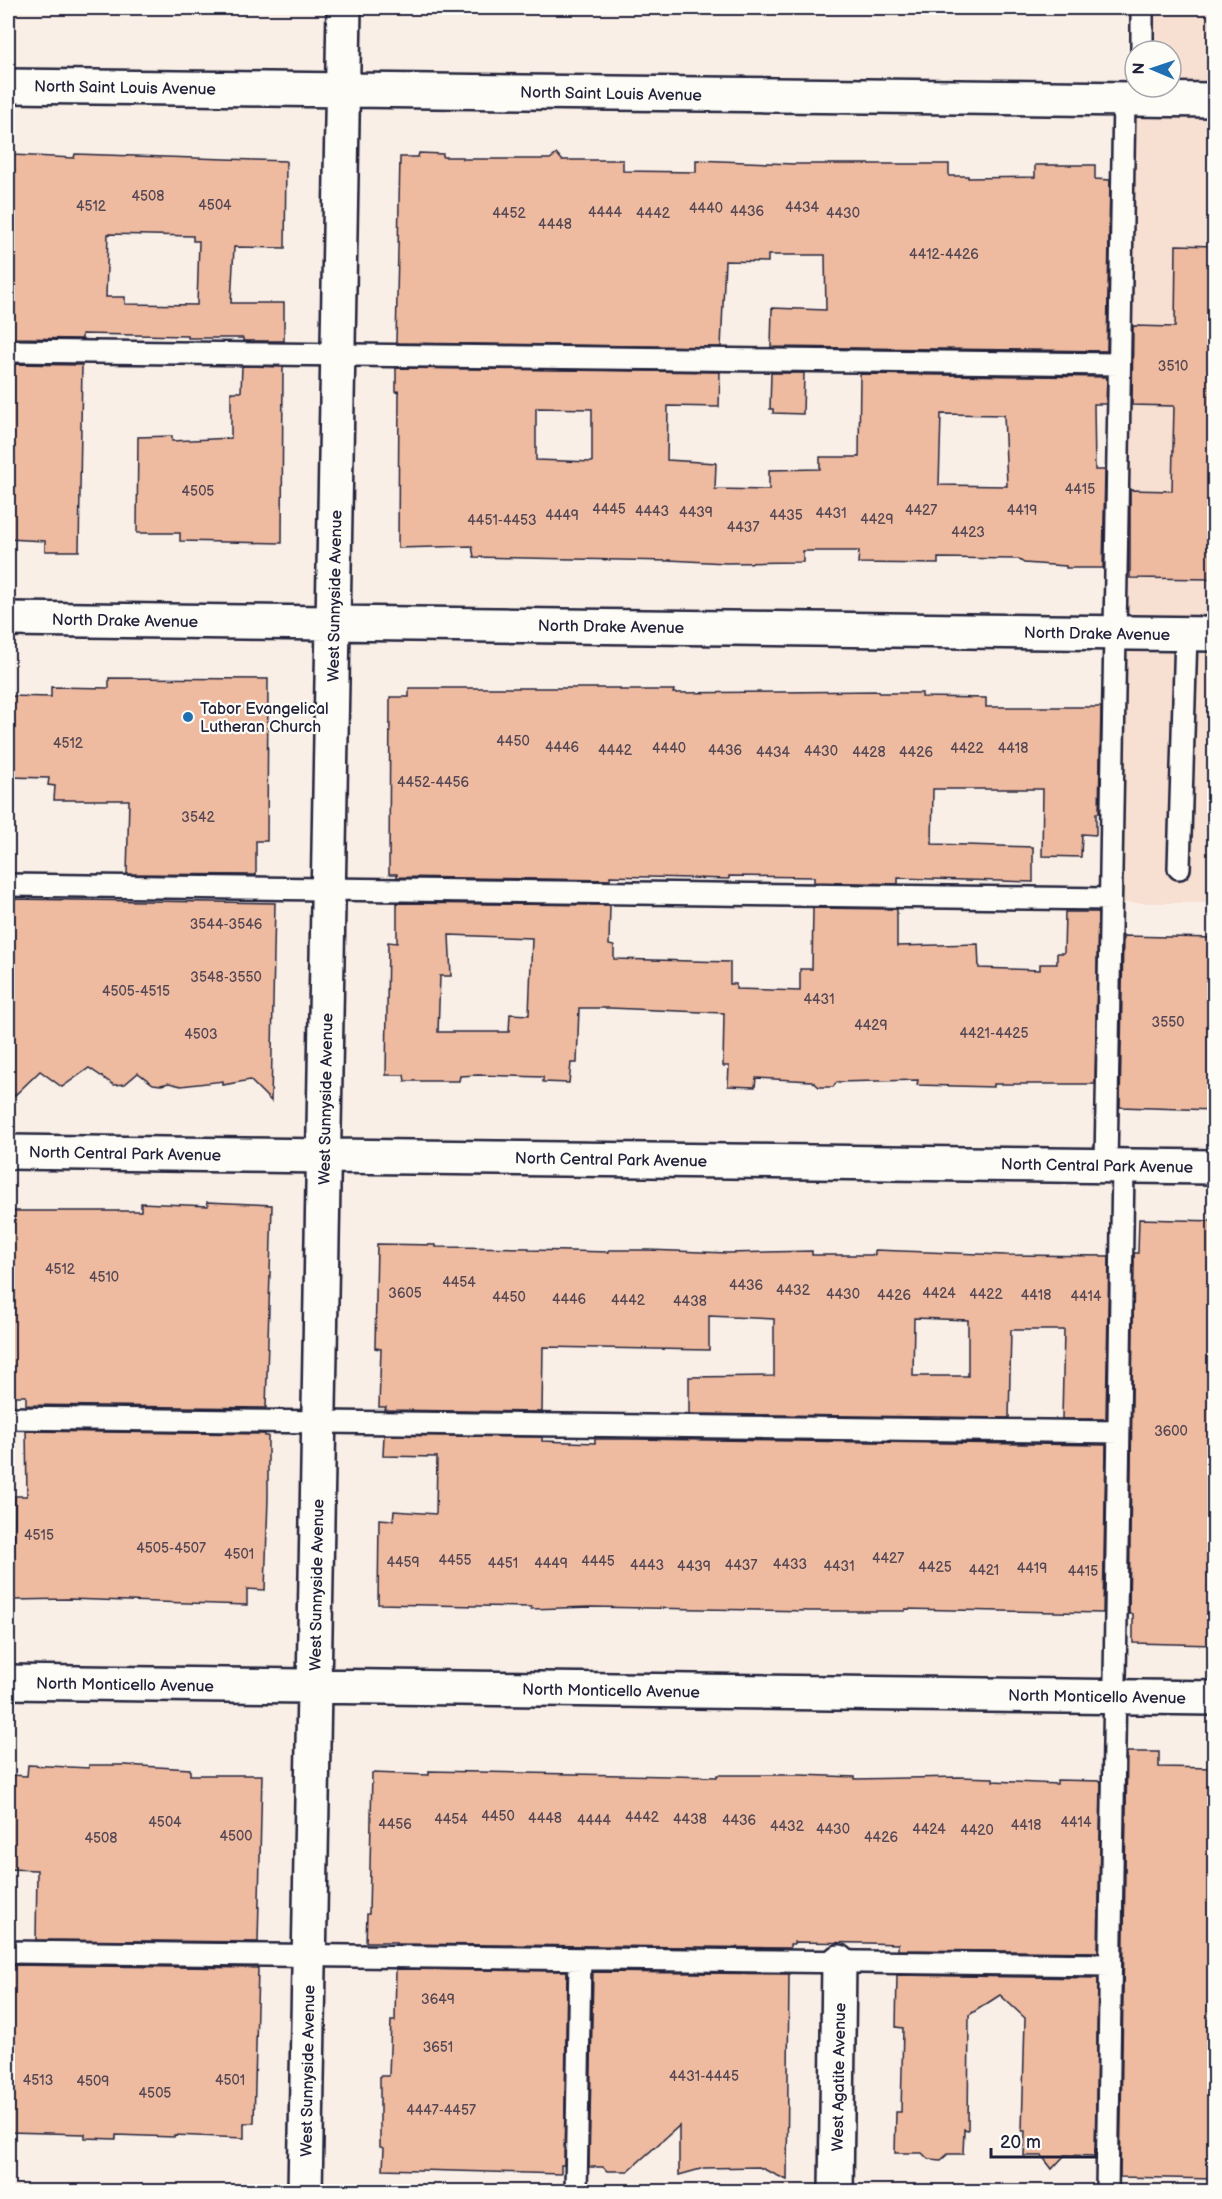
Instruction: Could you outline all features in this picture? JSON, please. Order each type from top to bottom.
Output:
[{"type":"street","name":"West Sunnyside Avenue","points":[[305,2192],[344,8]]},
{"type":"street","name":"North Saint Louis Avenue","points":[[8,86],[1123,95]]},
{"type":"street","name":"North Saint Louis Avenue","points":[[1183,97],[1215,99]]},
{"type":"street","name":"North Drake Avenue","points":[[8,618],[1200,634]]},
{"type":"street","name":"North Central Park Avenue","points":[[8,1152],[1215,1167]]},
{"type":"street","name":"North Monticello Avenue","points":[[8,1682],[1215,1698]]},
{"type":"street","name":"West Agatite Avenue","points":[[836,2192],[839,1962]]},
{"type":"lane","points":[[1142,8],[1142,39]]},
{"type":"lane","points":[[1107,2192],[1119,1432],[1110,899],[1119,364],[1135,99]]},
{"type":"lane","points":[[8,351],[1119,364]]},
{"type":"lane","points":[[1179,868],[1200,634]]},
{"type":"lane","points":[[8,885],[1110,899]]},
{"type":"lane","points":[[8,1418],[1119,1432]]},
{"type":"lane","points":[[8,1952],[1110,1965]]},
{"type":"lane","points":[[576,2192],[580,1959]]},
{"type":"shaded area","points":[[1136,8],[1214,8],[1214,903],[1117,903],[1134,99],[1183,99],[1183,39],[1135,39]]},
{"type":"building","points":[[419,153],[443,154],[443,157],[463,157],[463,159],[550,159],[557,154],[562,160],[623,160],[623,171],[696,172],[696,160],[794,164],[949,164],[949,176],[968,176],[968,178],[1035,177],[1035,165],[1095,165],[1095,179],[1110,180],[1107,351],[771,347],[772,308],[826,310],[825,255],[768,255],[768,262],[725,261],[721,347],[396,343],[400,157],[418,157]]},
{"type":"building","points":[[75,154],[286,161],[285,248],[234,247],[231,303],[284,303],[284,341],[82,334],[82,339],[12,338],[14,252],[11,252],[12,235],[9,235],[12,155],[74,158]],"holes":[[[108,234],[193,236],[193,241],[199,241],[197,305],[125,304],[125,297],[106,297]]]},
{"type":"building","points":[[1176,245],[1215,246],[1215,579],[1130,578],[1130,490],[1172,491],[1174,406],[1132,405],[1133,326],[1175,327]]},
{"type":"building","points":[[11,364],[82,365],[79,551],[45,551],[45,541],[8,539]]},
{"type":"building","points":[[242,366],[283,367],[282,543],[180,541],[180,533],[137,533],[138,437],[172,436],[172,441],[231,438],[231,392],[241,392]]},
{"type":"building","points":[[396,368],[720,372],[719,407],[668,406],[667,460],[716,463],[715,489],[769,490],[769,470],[820,469],[820,457],[859,457],[860,374],[1107,377],[1106,404],[1094,404],[1095,470],[1105,470],[1103,568],[1066,568],[1066,566],[1024,563],[1018,559],[938,558],[938,564],[858,563],[859,551],[803,551],[803,562],[726,563],[474,557],[472,546],[398,548],[399,391],[396,392]],"holes":[[[536,408],[592,409],[592,462],[536,460]],[[941,414],[1004,415],[1007,486],[939,485]]]},
{"type":"building","points":[[771,373],[804,373],[803,414],[773,413],[773,409],[770,409]]},
{"type":"building","points":[[109,678],[268,679],[267,841],[256,841],[256,875],[127,874],[129,800],[54,800],[55,786],[48,785],[49,778],[8,777],[8,696],[51,697],[51,687],[109,688]]},
{"type":"building","points":[[409,688],[620,688],[620,690],[674,690],[673,693],[879,691],[879,693],[922,693],[922,697],[986,698],[986,707],[1101,707],[1099,813],[1096,813],[1096,835],[1082,834],[1081,857],[1042,856],[1043,789],[933,789],[932,844],[1033,847],[1033,882],[898,878],[898,884],[814,882],[814,877],[729,876],[729,879],[610,876],[610,880],[397,877],[397,874],[389,874],[390,697],[409,697]]},
{"type":"building","points":[[12,899],[275,903],[271,1101],[250,1080],[223,1085],[223,1081],[181,1086],[169,1083],[161,1085],[153,1084],[138,1073],[125,1084],[114,1085],[89,1068],[62,1087],[40,1071],[11,1099],[11,1057],[8,1056],[8,950],[12,950]]},
{"type":"building","points":[[397,903],[610,905],[609,945],[614,946],[614,959],[730,962],[730,984],[736,984],[736,989],[800,991],[800,969],[812,969],[813,908],[897,909],[897,946],[978,944],[979,968],[1040,970],[1040,964],[1057,964],[1057,953],[1064,953],[1065,912],[1098,912],[1095,1084],[994,1084],[994,1087],[917,1085],[918,1080],[837,1082],[833,1087],[819,1087],[812,1081],[756,1078],[755,1087],[728,1086],[729,1066],[723,1066],[724,1013],[610,1008],[579,1008],[577,1063],[571,1063],[569,1083],[543,1082],[543,1077],[478,1075],[460,1076],[459,1081],[405,1081],[404,1075],[386,1075],[388,942],[397,943]],"holes":[[[449,935],[532,938],[529,1015],[510,1014],[509,1032],[438,1032],[440,976],[451,976]]]},
{"type":"building","points":[[1123,936],[1215,938],[1215,1110],[1120,1107]]},
{"type":"building","points":[[207,1202],[272,1205],[266,1408],[26,1405],[26,1396],[8,1396],[8,1211],[141,1211],[141,1203],[208,1206]]},
{"type":"building","points":[[1139,1219],[1215,1221],[1215,1645],[1133,1643],[1133,1614],[1129,1614],[1134,1253],[1138,1253]]},
{"type":"building","points":[[377,1244],[609,1252],[609,1250],[727,1253],[812,1251],[812,1255],[875,1255],[875,1250],[1109,1256],[1106,1419],[1062,1419],[1064,1330],[1011,1330],[1009,1418],[689,1414],[689,1377],[774,1376],[774,1319],[709,1316],[709,1350],[543,1347],[542,1412],[385,1410],[386,1407],[379,1407],[381,1349],[375,1348]],"holes":[[[914,1318],[968,1320],[968,1376],[913,1376]]]},
{"type":"building","points":[[26,1431],[265,1434],[268,1436],[268,1498],[265,1590],[247,1589],[247,1605],[68,1599],[14,1600],[15,1496],[27,1496]]},
{"type":"building","points":[[384,1435],[542,1437],[542,1441],[595,1443],[595,1439],[627,1439],[1106,1445],[1103,1613],[905,1609],[905,1611],[591,1607],[531,1609],[531,1607],[378,1604],[379,1519],[393,1520],[394,1511],[436,1514],[437,1457],[383,1456]]},
{"type":"building","points":[[1127,1752],[1159,1752],[1159,1767],[1215,1768],[1215,2179],[1120,2177]]},
{"type":"building","points":[[28,1765],[89,1768],[89,1765],[125,1765],[190,1769],[190,1775],[262,1775],[258,1942],[36,1940],[37,1870],[8,1869],[11,1775],[27,1776]]},
{"type":"building","points":[[429,1771],[717,1777],[717,1775],[801,1775],[855,1777],[855,1779],[959,1777],[1057,1784],[1057,1780],[1101,1781],[1098,1952],[898,1950],[898,1944],[794,1942],[790,1944],[790,1948],[366,1942],[367,1914],[369,1914],[372,1773],[429,1775]]},
{"type":"building","points":[[8,1965],[258,1968],[254,2123],[244,2123],[244,2138],[116,2135],[116,2139],[85,2138],[85,2134],[8,2132]]},
{"type":"building","points":[[396,1969],[567,1971],[564,2165],[561,2165],[561,2174],[383,2169],[384,2148],[380,2147],[380,2076],[389,2076],[391,2021],[395,2021]]},
{"type":"building","points":[[593,1972],[789,1974],[787,2180],[759,2167],[704,2168],[679,2175],[679,2126],[628,2171],[607,2171],[603,2167],[589,2167]]},
{"type":"building","points":[[897,1975],[1098,1978],[1095,2156],[1065,2155],[1052,2169],[1042,2156],[1024,2156],[1025,2131],[1022,2131],[1025,2018],[1000,1995],[969,2015],[968,2130],[964,2129],[963,2154],[948,2154],[941,2160],[928,2159],[922,2153],[895,2153],[896,2112],[901,2112],[903,2028],[896,2027]]},
{"type":"place","name":"Tabor Evangelical Lutheran Church","points":[[188,717]]}]
